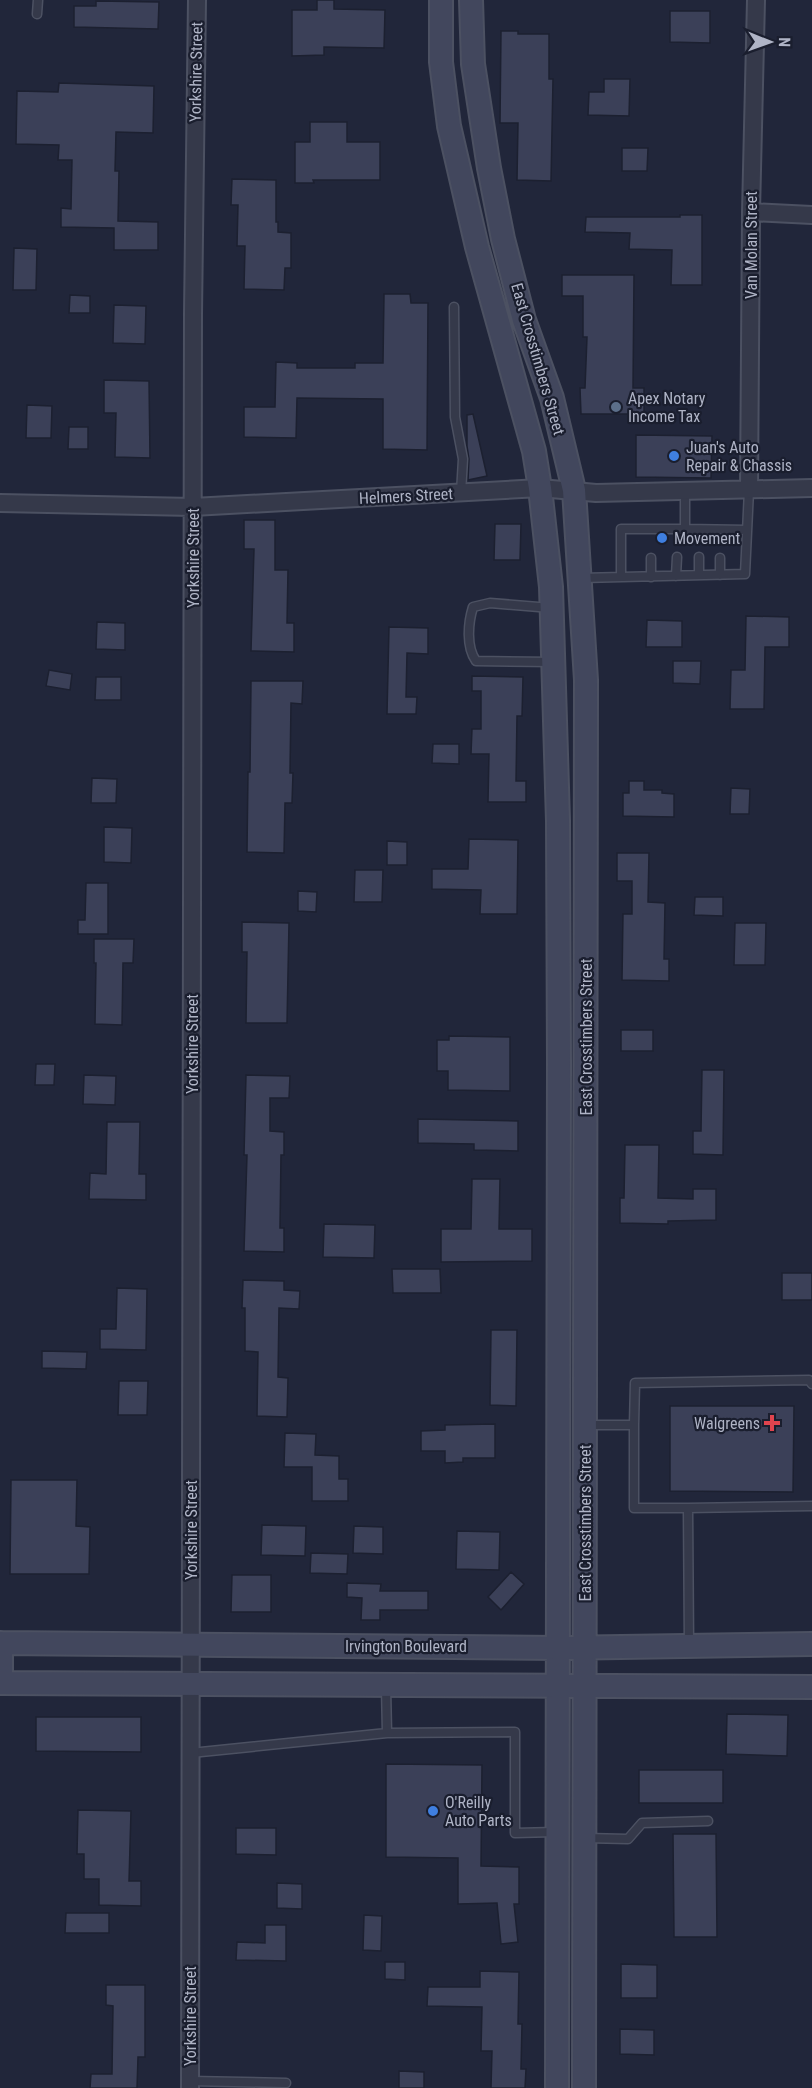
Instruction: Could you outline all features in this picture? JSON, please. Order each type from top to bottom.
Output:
[{"type":"main road","name":"East Crosstimbers Street","points":[[441,0],[441,62],[449,126],[477,247],[534,451],[552,608],[558,821],[560,1064],[557,2088]]},
{"type":"main road","name":"East Crosstimbers Street","points":[[471,0],[473,64],[489,168],[503,239],[525,320],[552,398],[574,490],[586,680],[584,2088]]},
{"type":"main road","points":[[477,247],[503,239]]},
{"type":"main road","points":[[558,821],[586,819]]},
{"type":"main road","points":[[560,1064],[586,1066]]},
{"type":"main road","points":[[558,1427],[585,1427]]},
{"type":"main road","points":[[0,1643],[1,1683],[812,1687]]},
{"type":"main road","name":"Irvington Boulevard","points":[[0,1643],[558,1648],[812,1644]]},
{"type":"main road","points":[[386,1684],[387,1647]]},
{"type":"main road","points":[[557,1982],[584,1983]]},
{"type":"street","name":"Yorkshire Street","points":[[190,2084],[193,507],[197,0]]},
{"type":"street","name":"Van Molan Street","points":[[749,490],[751,212],[756,0]]},
{"type":"street","points":[[751,212],[812,215]]},
{"type":"street","name":"Helmers Street","points":[[0,503],[193,507],[540,488],[596,493],[812,488]]},
{"type":"lane","points":[[38,0],[38,14]]},
{"type":"lane","points":[[454,307],[455,417],[463,459],[461,493]]},
{"type":"lane","points":[[579,578],[745,574],[749,490]]},
{"type":"lane","points":[[680,532],[685,491]]},
{"type":"lane","points":[[621,577],[621,529],[652,533],[699,534],[747,530]]},
{"type":"lane","points":[[676,576],[677,557]]},
{"type":"lane","points":[[699,557],[699,575]]},
{"type":"lane","points":[[651,558],[651,577]]},
{"type":"lane","points":[[720,558],[720,575]]},
{"type":"lane","points":[[552,608],[490,603],[473,607],[469,620],[471,654],[476,661],[553,662]]},
{"type":"lane","points":[[812,1384],[809,1380],[635,1383],[634,1508],[812,1506]]},
{"type":"lane","points":[[585,1427],[634,1425]]},
{"type":"lane","points":[[688,1508],[689,1645]]},
{"type":"lane","points":[[386,1684],[387,1733]]},
{"type":"lane","points":[[191,1753],[387,1733],[515,1732],[515,1833],[558,1832]]},
{"type":"lane","points":[[585,1838],[628,1839],[642,1823],[708,1821]]},
{"type":"lane","points":[[190,2084],[286,2083]]},
{"type":"building","points":[[317,0],[334,0],[334,9],[385,10],[384,48],[324,47],[324,55],[292,56],[292,10],[317,10]]},
{"type":"building","points":[[96,1],[159,2],[158,29],[74,27],[74,6],[96,6]]},
{"type":"building","points":[[670,11],[710,11],[710,43],[670,42]]},
{"type":"building","points":[[501,31],[518,31],[518,34],[549,34],[549,79],[553,79],[551,181],[517,180],[518,123],[500,123]]},
{"type":"building","points":[[604,79],[630,79],[629,116],[588,115],[589,92],[604,92]]},
{"type":"building","points":[[59,83],[154,86],[153,133],[116,132],[115,171],[119,171],[118,221],[158,222],[158,250],[114,250],[114,228],[61,227],[61,208],[71,209],[72,160],[58,160],[59,145],[16,144],[17,91],[58,92]]},
{"type":"building","points":[[310,122],[347,122],[347,142],[380,142],[380,180],[313,180],[314,183],[295,183],[295,142],[310,142]]},
{"type":"building","points":[[622,148],[648,148],[647,171],[622,171]]},
{"type":"building","points":[[232,179],[276,180],[278,232],[291,233],[291,268],[285,268],[284,290],[244,289],[245,246],[237,246],[238,205],[231,205]]},
{"type":"building","points":[[680,215],[702,215],[702,285],[671,285],[672,250],[629,249],[630,233],[585,232],[586,217],[680,217]]},
{"type":"building","points":[[14,248],[37,249],[36,290],[13,290]]},
{"type":"building","points":[[562,275],[634,275],[633,388],[644,388],[644,414],[581,414],[580,388],[585,388],[587,337],[583,337],[583,296],[562,296]]},
{"type":"building","points":[[384,294],[410,294],[411,303],[428,303],[427,450],[383,449],[383,399],[297,398],[296,438],[244,437],[244,407],[275,407],[276,362],[297,363],[297,368],[355,368],[355,363],[383,363]]},
{"type":"building","points":[[70,295],[90,296],[90,313],[69,313]]},
{"type":"building","points":[[114,305],[146,306],[145,344],[113,343]]},
{"type":"building","points":[[104,380],[149,381],[150,458],[115,457],[116,413],[104,413]]},
{"type":"building","points":[[27,405],[52,406],[51,438],[26,438]]},
{"type":"building","points":[[473,414],[487,476],[468,480],[467,415]]},
{"type":"building","points":[[69,427],[88,427],[88,449],[68,449]]},
{"type":"building","name":"Juan's Auto Repair & Chassis","points":[[636,435],[712,436],[711,478],[636,477]]},
{"type":"building","points":[[244,520],[275,520],[275,570],[288,570],[287,623],[294,623],[294,652],[251,651],[254,549],[244,549]]},
{"type":"building","points":[[495,524],[521,524],[520,560],[494,560]]},
{"type":"building","points":[[746,616],[789,617],[789,647],[765,647],[764,709],[730,709],[731,670],[745,670]]},
{"type":"building","points":[[647,620],[682,621],[682,647],[646,647]]},
{"type":"building","points":[[97,622],[125,623],[125,650],[96,649]]},
{"type":"building","points":[[389,627],[428,628],[428,654],[407,653],[406,697],[417,697],[416,714],[387,714]]},
{"type":"building","points":[[673,661],[701,661],[700,684],[673,683]]},
{"type":"building","points":[[49,670],[72,674],[70,690],[46,686]]},
{"type":"building","points":[[472,676],[523,677],[522,716],[517,716],[516,781],[526,781],[526,802],[488,802],[489,754],[471,754],[472,729],[481,729],[481,691],[472,691]]},
{"type":"building","points":[[96,677],[121,677],[121,700],[95,700]]},
{"type":"building","points":[[251,681],[303,681],[302,704],[291,703],[292,803],[285,803],[284,853],[247,852]]},
{"type":"building","points":[[433,744],[459,744],[459,764],[432,763]]},
{"type":"building","points":[[92,778],[117,779],[116,803],[91,803]]},
{"type":"building","points":[[629,781],[644,781],[644,790],[662,790],[662,793],[674,794],[674,817],[623,816],[623,793],[629,793]]},
{"type":"building","points":[[731,788],[750,789],[749,814],[730,814]]},
{"type":"building","points":[[104,827],[132,828],[131,863],[104,862]]},
{"type":"building","points":[[469,839],[518,840],[517,914],[480,914],[481,890],[432,889],[432,869],[468,869]]},
{"type":"building","points":[[387,841],[407,842],[407,865],[387,865]]},
{"type":"building","points":[[617,853],[649,853],[648,902],[665,903],[664,959],[669,959],[669,981],[622,980],[623,914],[632,914],[632,881],[617,881]]},
{"type":"building","points":[[355,870],[383,870],[382,902],[354,902]]},
{"type":"building","points":[[86,883],[108,883],[108,934],[78,934],[78,920],[85,920]]},
{"type":"building","points":[[298,891],[317,892],[316,912],[298,911]]},
{"type":"building","points":[[695,897],[723,897],[723,916],[694,915]]},
{"type":"building","points":[[242,922],[289,923],[287,1023],[246,1023],[247,952],[242,952]]},
{"type":"building","points":[[735,923],[766,923],[765,965],[734,965]]},
{"type":"building","points":[[94,939],[134,939],[133,963],[123,963],[122,1025],[95,1024]]},
{"type":"building","points":[[621,1030],[653,1030],[653,1051],[621,1051]]},
{"type":"building","points":[[449,1036],[510,1037],[510,1091],[448,1090],[448,1071],[437,1071],[437,1040],[449,1040]]},
{"type":"building","points":[[36,1064],[55,1064],[54,1085],[35,1085]]},
{"type":"building","points":[[702,1070],[724,1070],[723,1155],[693,1154],[693,1131],[701,1131]]},
{"type":"building","points":[[84,1075],[116,1076],[115,1105],[83,1104]]},
{"type":"building","points":[[246,1075],[290,1076],[289,1098],[270,1098],[270,1131],[284,1132],[284,1155],[281,1155],[280,1228],[284,1228],[284,1252],[244,1251],[247,1155],[244,1155]]},
{"type":"building","points":[[418,1119],[518,1121],[518,1151],[474,1150],[474,1144],[418,1143]]},
{"type":"building","points":[[107,1122],[140,1122],[139,1174],[146,1174],[146,1200],[89,1199],[90,1173],[106,1174]]},
{"type":"building","points":[[625,1145],[659,1145],[658,1198],[693,1199],[693,1189],[716,1189],[716,1220],[668,1221],[668,1224],[620,1223],[620,1198],[624,1198]]},
{"type":"building","points":[[472,1179],[500,1179],[499,1229],[532,1229],[532,1261],[441,1262],[441,1229],[471,1229]]},
{"type":"building","points":[[324,1224],[375,1225],[374,1258],[323,1257]]},
{"type":"building","points":[[392,1269],[440,1269],[441,1293],[393,1293]]},
{"type":"building","points":[[782,1273],[812,1273],[812,1300],[782,1300]]},
{"type":"building","points":[[243,1280],[284,1281],[284,1290],[300,1291],[299,1309],[279,1308],[278,1377],[288,1378],[287,1417],[257,1416],[258,1352],[245,1351]]},
{"type":"building","points":[[117,1288],[147,1289],[146,1350],[100,1349],[100,1329],[116,1329]]},
{"type":"building","points":[[491,1330],[517,1330],[516,1406],[490,1405]]},
{"type":"building","points":[[42,1351],[87,1352],[86,1369],[42,1368]]},
{"type":"building","points":[[119,1381],[148,1381],[147,1415],[118,1415]]},
{"type":"building","name":"Walgreens","points":[[670,1406],[794,1406],[793,1492],[670,1491]]},
{"type":"building","points":[[495,1424],[495,1458],[463,1458],[463,1462],[445,1463],[445,1451],[421,1451],[421,1431],[445,1430],[445,1425]]},
{"type":"building","points":[[285,1433],[316,1434],[315,1455],[339,1456],[339,1479],[348,1479],[348,1501],[312,1501],[312,1467],[284,1467]]},
{"type":"building","points":[[11,1480],[77,1480],[76,1526],[90,1527],[89,1574],[10,1574]]},
{"type":"building","points":[[262,1525],[306,1526],[305,1556],[261,1555]]},
{"type":"building","points":[[354,1526],[383,1527],[383,1554],[353,1553]]},
{"type":"building","points":[[457,1531],[500,1532],[499,1570],[456,1569]]},
{"type":"building","points":[[311,1553],[348,1554],[347,1574],[310,1573]]},
{"type":"building","points":[[511,1572],[524,1584],[501,1610],[488,1597]]},
{"type":"building","points":[[232,1575],[271,1575],[271,1612],[231,1612]]},
{"type":"building","points":[[347,1583],[381,1584],[380,1591],[428,1591],[428,1610],[380,1610],[380,1620],[361,1620],[362,1598],[347,1597]]},
{"type":"building","points":[[727,1714],[788,1715],[787,1756],[726,1754]]},
{"type":"building","points":[[36,1717],[141,1717],[141,1752],[36,1751]]},
{"type":"building","name":"O'Reilly Auto Parts","points":[[386,1764],[482,1765],[481,1866],[519,1867],[519,1904],[514,1904],[518,1942],[501,1944],[497,1903],[458,1904],[458,1858],[386,1857]]},
{"type":"building","points":[[639,1770],[723,1770],[723,1803],[639,1803]]},
{"type":"building","points":[[78,1810],[131,1811],[129,1881],[141,1881],[141,1906],[99,1905],[99,1879],[84,1879],[84,1854],[77,1854]]},
{"type":"building","points":[[236,1828],[276,1828],[276,1855],[236,1854]]},
{"type":"building","points":[[673,1834],[716,1834],[717,1937],[674,1937]]},
{"type":"building","points":[[277,1883],[302,1884],[302,1909],[277,1908]]},
{"type":"building","points":[[66,1913],[109,1913],[109,1933],[65,1933]]},
{"type":"building","points":[[364,1915],[382,1916],[381,1951],[363,1950]]},
{"type":"building","points":[[265,1925],[286,1925],[286,1961],[236,1960],[237,1942],[265,1943]]},
{"type":"building","points":[[385,1962],[405,1962],[405,1980],[385,1979]]},
{"type":"building","points":[[621,1964],[657,1965],[657,1998],[621,1998]]},
{"type":"building","points":[[480,1971],[519,1972],[518,2024],[522,2024],[521,2069],[526,2069],[525,2088],[491,2088],[492,2051],[481,2051],[482,2007],[427,2006],[428,1987],[480,1987]]},
{"type":"building","points":[[106,1985],[145,1985],[145,2057],[138,2057],[137,2088],[90,2088],[91,2074],[112,2074],[113,2006],[106,2005]]},
{"type":"building","points":[[620,2029],[654,2030],[654,2055],[620,2054]]},
{"type":"building","points":[[399,2071],[424,2072],[424,2088],[399,2088]]},
{"type":"place","name":"Apex Notary Income Tax","points":[[616,407]]},
{"type":"place","name":"Juan's Auto Repair & Chassis","points":[[674,456]]},
{"type":"place","name":"Movement","points":[[662,538]]},
{"type":"place","name":"Walgreens","points":[[772,1423]]},
{"type":"place","name":"O'Reilly Auto Parts","points":[[433,1811]]}]
